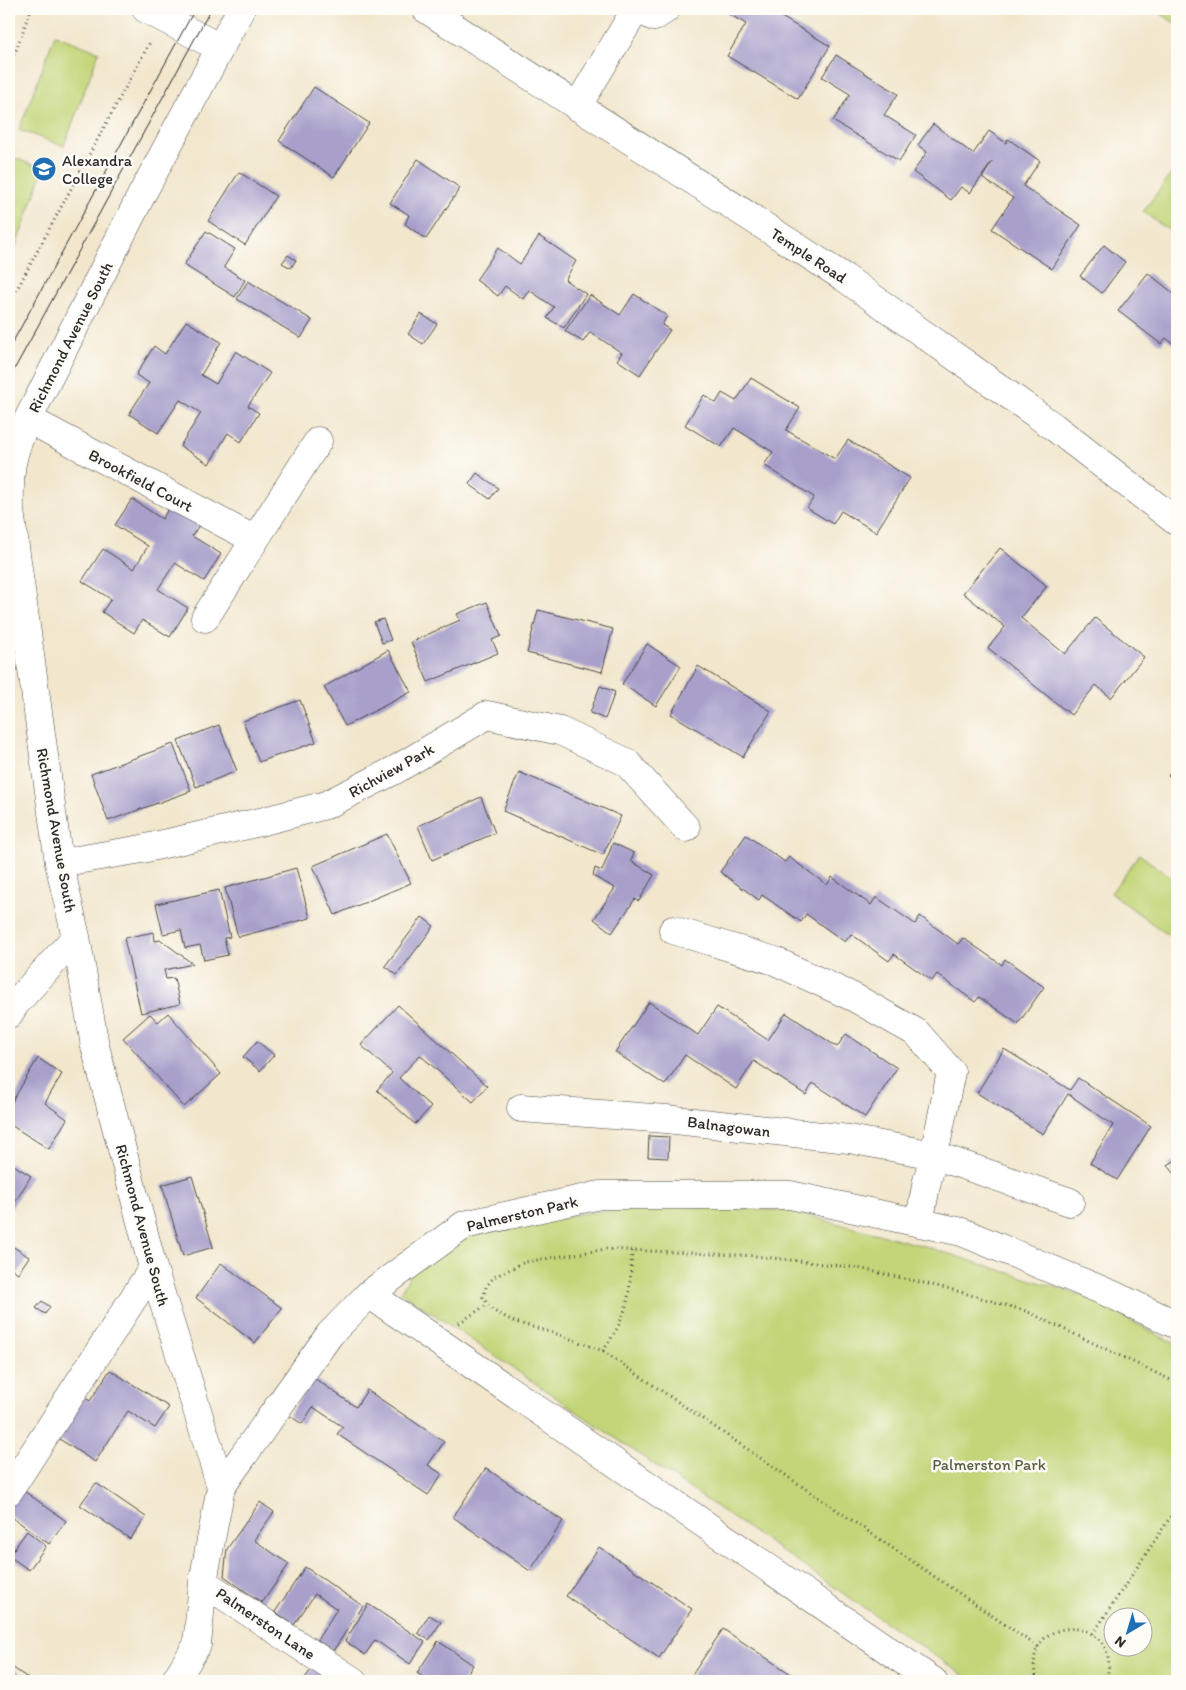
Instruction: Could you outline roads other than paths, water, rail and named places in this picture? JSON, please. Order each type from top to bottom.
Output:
[{"type":"street","name":"Richmond Avenue South","points":[[175,1681],[197,1645],[204,1582],[221,1487],[153,1268],[95,1046],[76,937],[59,863],[10,511],[9,476],[13,454],[28,419],[142,194],[241,9]]},
{"type":"street","name":"Temple Road","points":[[426,9],[845,278],[1054,427],[1177,522]]},
{"type":"street","points":[[577,107],[637,9],[654,17],[666,9]]},
{"type":"street","points":[[157,14],[220,48]]},
{"type":"street","name":"Brookfield Court","points":[[28,419],[255,540]]},
{"type":"street","points":[[205,618],[318,441]]},
{"type":"street","name":"Richview Park","points":[[59,863],[142,849],[326,805],[396,770],[487,715],[560,731],[626,762],[686,828]]},
{"type":"street","points":[[673,930],[775,961],[855,998],[917,1033],[951,1072],[918,1223]]},
{"type":"street","points":[[9,1014],[16,1003],[76,937]]},
{"type":"street","name":"Balnagowan","points":[[521,1108],[666,1119],[849,1139],[934,1156],[1070,1202]]},
{"type":"street","name":"Palmerston Park","points":[[221,1487],[330,1334],[369,1294],[464,1226],[600,1195],[790,1195],[962,1232],[1113,1295],[1177,1325]]},
{"type":"street","points":[[9,1491],[153,1268]]},
{"type":"street","points":[[369,1294],[933,1681]]},
{"type":"street","name":"Palmerston Lane","points":[[204,1582],[353,1681]]},
{"type":"tram line","points":[[9,349],[195,9]]},
{"type":"tram line","points":[[9,379],[211,9]]},
{"type":"place","name":"Alexandra College","points":[[44,169]]}]
